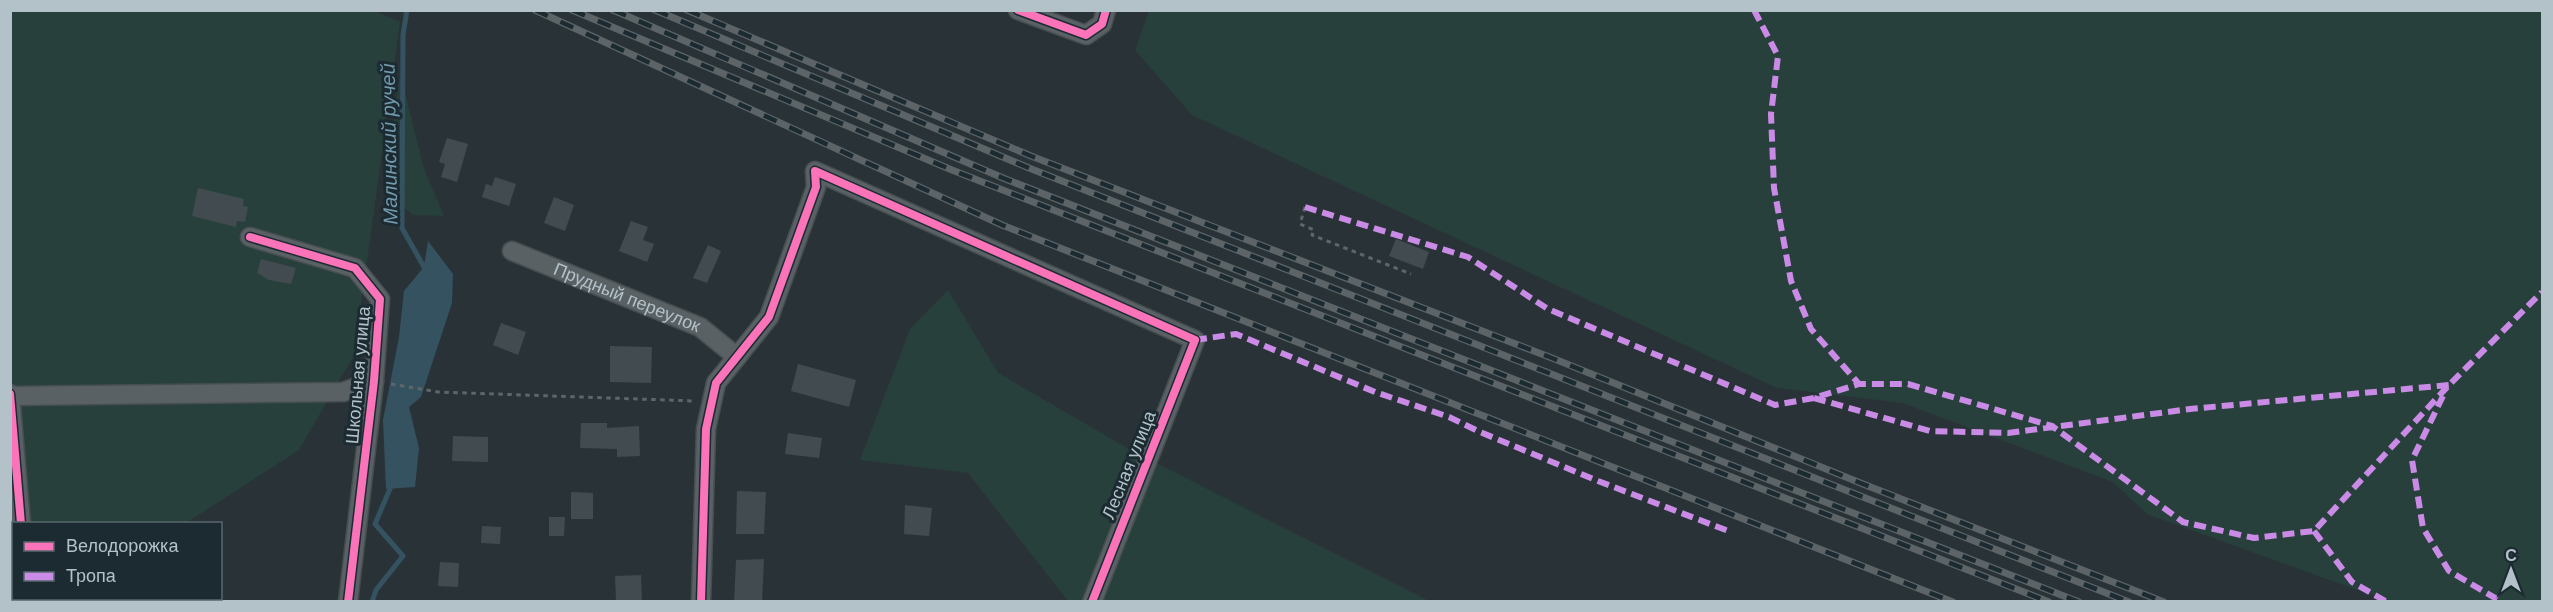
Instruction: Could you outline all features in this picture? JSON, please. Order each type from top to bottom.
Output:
[{"type":"street","points":[[1018,10],[1086,35],[1102,24],[1106,10]]},
{"type":"street","name":"Лесная улица","points":[[737,357],[769,317],[816,187],[815,171],[1195,340],[1092,602]]},
{"type":"street","name":"Школьная улица","points":[[250,237],[355,268],[380,299],[374,381],[348,602]]},
{"type":"street","name":"Прудный переулок","points":[[512,251],[700,327],[737,357]]},
{"type":"street","points":[[701,602],[706,429],[716,383],[737,357]]},
{"type":"street","points":[[21,522],[11,395],[343,392],[374,381]]},
{"type":"path","points":[[1305,207],[1300,224],[1314,230],[1312,235],[1411,274]]},
{"type":"path","points":[[374,381],[438,392],[712,401]]},
{"type":"green space","points":[[372,10],[400,22],[354,355],[299,450],[188,522],[12,522],[12,552],[11,551],[10,11]]},
{"type":"green space","points":[[1149,11],[2542,11],[2542,601],[2388,601],[2147,514],[2113,482],[1903,403],[1777,388],[1192,115],[1135,50]]},
{"type":"green space","points":[[400,73],[424,169],[444,216],[413,215],[393,200],[392,137]]},
{"type":"green space","points":[[948,290],[998,373],[1134,452],[1429,601],[1068,601],[968,473],[860,460],[910,329]]},
{"type":"green space","points":[[32,600],[186,601],[32,602]]},
{"type":"water","points":[[428,241],[453,274],[452,303],[421,397],[409,407],[419,448],[415,487],[386,489],[383,420],[399,337],[404,291],[424,267]]},
{"type":"building","points":[[447,138],[468,144],[457,182],[441,177],[445,164],[439,162]]},
{"type":"building","points":[[495,177],[516,184],[509,206],[482,197],[486,184],[492,186]]},
{"type":"building","points":[[198,188],[244,199],[243,206],[248,207],[245,222],[237,221],[236,227],[192,216]]},
{"type":"building","points":[[554,197],[574,205],[565,231],[544,223]]},
{"type":"building","points":[[631,221],[648,227],[643,240],[654,244],[647,262],[619,251]]},
{"type":"building","points":[[1396,239],[1429,252],[1423,269],[1389,256]]},
{"type":"building","points":[[708,245],[721,251],[707,283],[693,278]]},
{"type":"building","points":[[261,259],[296,268],[291,284],[269,280],[257,273]]},
{"type":"building","points":[[501,323],[526,332],[518,355],[493,345]]},
{"type":"building","points":[[610,346],[652,347],[651,383],[610,382]]},
{"type":"building","points":[[798,364],[856,380],[849,407],[791,391]]},
{"type":"building","points":[[581,423],[607,423],[607,428],[639,426],[640,456],[617,457],[617,449],[580,448]]},
{"type":"building","points":[[788,433],[822,438],[819,458],[785,454]]},
{"type":"building","points":[[453,436],[488,437],[488,462],[452,461]]},
{"type":"building","points":[[737,491],[766,492],[764,534],[736,534]]},
{"type":"building","points":[[571,492],[593,493],[593,519],[571,519]]},
{"type":"building","points":[[905,505],[932,508],[929,536],[904,534]]},
{"type":"building","points":[[549,517],[565,517],[564,536],[549,536]]},
{"type":"building","points":[[482,526],[501,527],[500,544],[481,543]]},
{"type":"building","points":[[764,559],[762,602],[734,602],[736,560]]},
{"type":"building","points":[[440,562],[459,563],[458,587],[438,586]]},
{"type":"building","points":[[641,575],[642,602],[616,602],[615,576]]},
{"type":"waterway","name":"Малинский ручей","points":[[407,10],[403,35],[402,228],[424,267],[425,273]]},
{"type":"waterway","name":"Малинский ручей","points":[[372,602],[376,590],[403,556],[375,524],[392,484]]},
{"type":"railway","points":[[535,10],[1002,225],[1953,602]]},
{"type":"railway","points":[[572,10],[952,170],[2049,602]]},
{"type":"railway","points":[[613,10],[1003,178],[2079,602]]},
{"type":"railway","points":[[655,10],[1029,168],[2129,602]]},
{"type":"railway","points":[[687,10],[1031,156],[1552,358],[1863,484],[2164,602]]},
{"type":"marked path","points":[[1754,10],[1778,56],[1771,114],[1774,188],[1791,281],[1811,329],[1859,384]]},
{"type":"marked path","points":[[1305,207],[1468,257],[1548,309],[1775,405],[1814,398],[1859,384],[1908,384],[2052,426],[2183,522],[2254,538],[2314,531],[2449,385],[2542,292]]},
{"type":"marked path","points":[[1195,340],[1236,334],[1375,392],[1449,417],[1598,481],[1731,532]]},
{"type":"marked path","points":[[1814,398],[1930,431],[2008,433],[2190,409],[2449,385]]},
{"type":"marked path","points":[[2443,396],[2412,460],[2423,528],[2449,571],[2502,602]]},
{"type":"marked path","points":[[2314,531],[2352,582],[2387,602]]},
{"type":"cycle path","points":[[1018,10],[1086,35],[1102,24],[1106,10]]},
{"type":"cycle path","points":[[701,602],[706,429],[716,383],[769,317],[816,187],[815,171],[1195,340],[1092,602]]},
{"type":"cycle path","points":[[250,237],[355,268],[380,299],[374,381],[348,602]]},
{"type":"cycle path","points":[[10,394],[21,522]]}]
